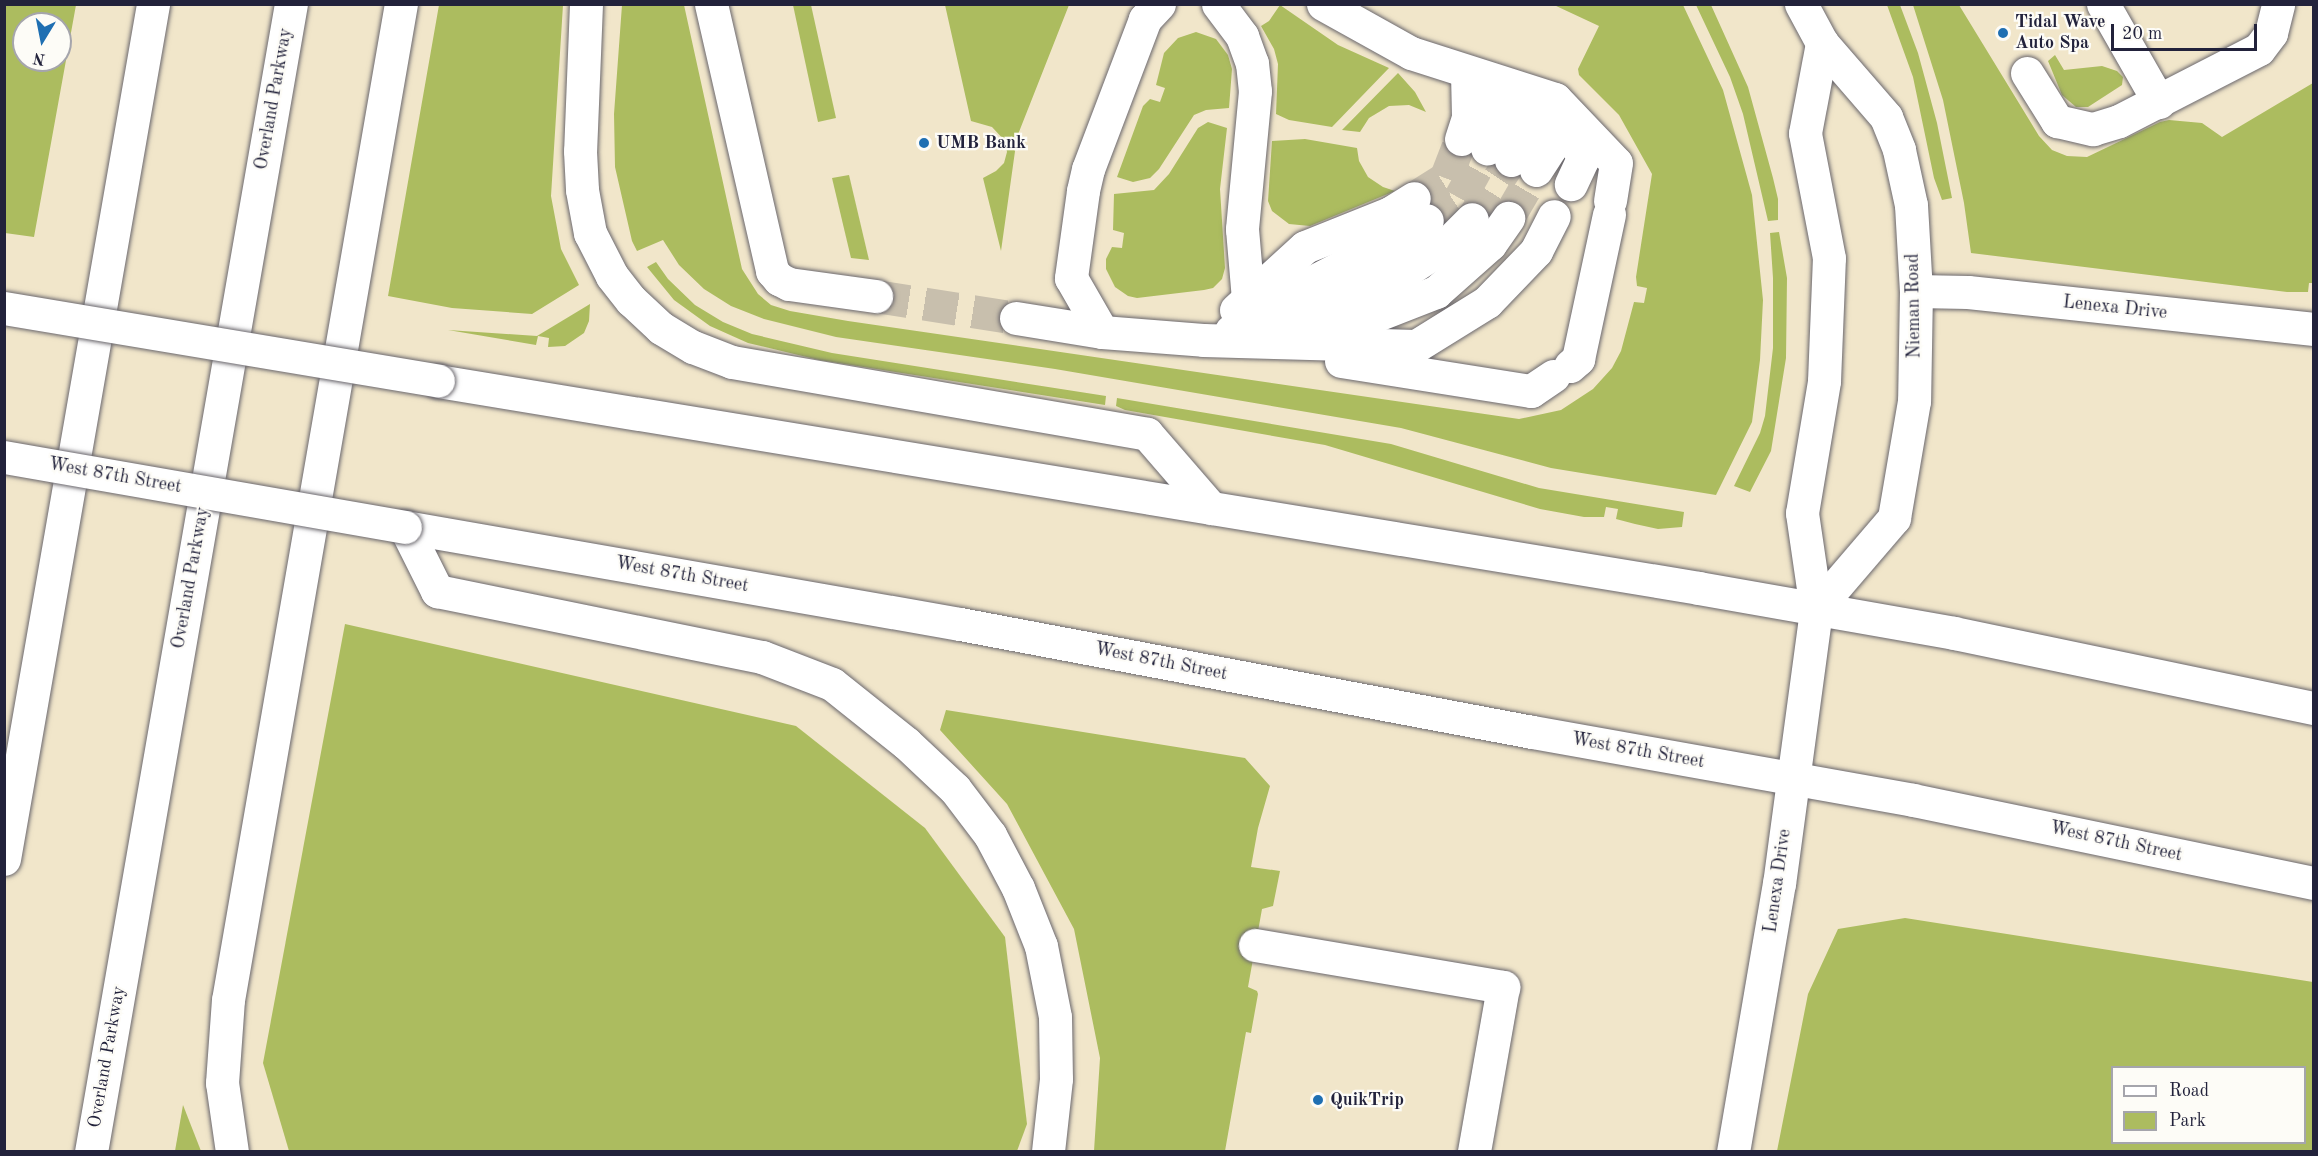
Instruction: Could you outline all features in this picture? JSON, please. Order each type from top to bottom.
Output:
[{"type":"main road","points":[[4,859],[153,4]]},
{"type":"main road","name":"Overland Parkway","points":[[91,1152],[291,4]]},
{"type":"main road","points":[[232,1152],[222,1083],[228,1000],[401,4]]},
{"type":"main road","points":[[586,4],[580,151],[582,190],[590,233],[612,276],[631,300],[661,328],[693,347],[732,362],[1147,434],[1211,508]]},
{"type":"main road","points":[[711,4],[771,271],[789,284],[876,296]]},
{"type":"main road","points":[[1102,332],[1071,278],[1083,190],[1088,169],[1145,18],[1159,4]]},
{"type":"main road","points":[[1218,4],[1242,36],[1252,63],[1255,91],[1242,229],[1248,299]]},
{"type":"main road","points":[[1203,339],[1531,392],[1578,359],[1610,208],[1616,164],[1512,86],[1411,53],[1323,4]]},
{"type":"main road","name":"Nieman Road","points":[[1801,4],[1822,43],[1886,117],[1899,150],[1911,205],[1916,291],[1914,401],[1894,518],[1816,609]]},
{"type":"main road","points":[[2103,4],[2159,102]]},
{"type":"main road","points":[[2027,73],[2058,121],[2066,125],[2093,129],[2119,121],[2159,102],[2259,49],[2271,33],[2278,4]]},
{"type":"main road","name":"Lenexa Drive","points":[[1733,1152],[1779,884],[1816,609],[1803,513],[1824,381],[1829,258],[1805,132],[1822,43]]},
{"type":"main road","points":[[1512,86],[1551,147],[1499,154],[1497,130],[1512,86]]},
{"type":"main road","points":[[1512,86],[1583,158],[1571,184]]},
{"type":"main road","points":[[1420,209],[1402,239],[1349,263],[1203,339],[1305,247],[1390,213],[1420,209]]},
{"type":"main road","points":[[1016,318],[1102,332],[1203,339],[1416,346],[1487,302],[1536,252],[1554,216]]},
{"type":"main road","points":[[1203,339],[1369,318],[1436,292],[1490,244],[1508,218]]},
{"type":"main road","points":[[1203,339],[1357,292],[1409,269],[1447,244],[1472,219]]},
{"type":"main road","name":"Lenexa Drive","points":[[1916,291],[1968,292],[2313,329]]},
{"type":"main road","points":[[4,308],[1816,609],[1954,633],[2313,708]]},
{"type":"main road","name":"West 87th Street","points":[[4,457],[960,624],[1913,800],[2313,883]]},
{"type":"main road","points":[[405,527],[437,591],[669,637],[772,661],[832,684],[906,743],[955,789],[990,835],[1018,888],[1041,946],[1055,1017],[1056,1079],[1048,1152]]},
{"type":"main road","points":[[1256,945],[1503,987],[1474,1152]]},
{"type":"green space","points":[[4,5],[76,5],[72,27],[72,12],[12,12],[12,72],[64,72],[34,237],[5,233]]},
{"type":"green space","points":[[439,5],[563,5],[551,196],[561,249],[579,285],[532,314],[452,308],[388,296]]},
{"type":"green space","points":[[622,5],[684,5],[742,269],[758,294],[771,305],[790,311],[848,321],[1519,419],[1561,410],[1593,389],[1612,368],[1621,351],[1634,302],[1644,303],[1647,288],[1637,286],[1636,277],[1652,174],[1619,115],[1579,75],[1578,69],[1599,26],[1554,5],[1683,5],[1723,90],[1752,195],[1763,300],[1760,360],[1752,422],[1716,495],[1551,468],[1401,428],[1055,369],[836,337],[764,319],[731,306],[704,289],[679,265],[663,240],[637,251],[632,241],[615,167],[614,114]]},
{"type":"green space","points":[[793,5],[811,5],[836,118],[818,122]]},
{"type":"green space","points":[[945,5],[1069,5],[1017,137],[1001,251],[983,178],[996,171],[1004,163],[1007,152],[1005,141],[992,127],[971,121]]},
{"type":"green space","points":[[1280,5],[1338,45],[1389,68],[1332,127],[1289,120],[1276,114],[1278,64],[1274,49],[1261,26],[1269,21]]},
{"type":"green space","points":[[1696,5],[1711,5],[1748,87],[1778,199],[1778,220],[1768,221],[1743,114],[1730,77]]},
{"type":"green space","points":[[1887,5],[1900,5],[1918,53],[1937,123],[1952,198],[1942,200],[1934,178],[1913,77]]},
{"type":"green space","points":[[1913,5],[1959,5],[2039,136],[2052,150],[2067,156],[2087,157],[2160,122],[2169,120],[2202,123],[2222,137],[2313,83],[2314,283],[2309,283],[2308,292],[2287,292],[1971,253],[1964,203],[1943,100]]},
{"type":"green space","points":[[1196,32],[1216,39],[1228,55],[1232,69],[1229,108],[1206,110],[1194,115],[1159,169],[1150,178],[1133,182],[1117,177],[1143,106],[1150,99],[1160,102],[1165,88],[1156,85],[1164,53],[1178,38]]},
{"type":"green space","points":[[2055,55],[2064,70],[2102,66],[2117,71],[2123,77],[2122,85],[2088,107],[2076,107],[2062,95],[2048,61]]},
{"type":"green space","points":[[1398,73],[1415,92],[1426,112],[1409,105],[1389,106],[1369,118],[1360,132],[1342,130]]},
{"type":"green space","points":[[1208,122],[1227,128],[1220,189],[1225,268],[1222,279],[1213,288],[1204,290],[1137,298],[1128,296],[1115,287],[1106,269],[1106,259],[1112,247],[1122,248],[1124,233],[1113,230],[1114,194],[1154,190],[1169,174],[1198,128]]},
{"type":"green space","points":[[1305,139],[1357,148],[1359,161],[1368,177],[1383,187],[1395,191],[1310,226],[1289,224],[1272,211],[1268,201],[1272,141]]},
{"type":"green space","points":[[849,175],[869,260],[851,258],[832,178]]},
{"type":"green space","points":[[1779,232],[1787,278],[1786,358],[1771,451],[1750,492],[1734,486],[1760,433],[1765,416],[1773,348],[1773,278],[1770,233]]},
{"type":"green space","points":[[656,262],[668,279],[695,305],[723,322],[752,334],[832,353],[1106,396],[1105,405],[819,360],[748,343],[710,326],[674,300],[647,267]]},
{"type":"green space","points":[[590,304],[589,321],[584,333],[565,346],[548,347],[549,338],[538,336],[536,345],[448,330],[537,336]]},
{"type":"green space","points":[[1117,398],[1391,444],[1539,488],[1684,512],[1682,527],[1658,529],[1616,519],[1618,509],[1606,507],[1604,517],[1584,517],[1540,509],[1325,445],[1125,410],[1116,406]]},
{"type":"green space","points":[[345,624],[796,726],[925,828],[1005,937],[1027,1124],[1017,1151],[289,1151],[263,1063]]},
{"type":"green space","points":[[946,710],[1245,758],[1270,786],[1258,828],[1251,867],[1280,871],[1273,906],[1262,909],[1248,987],[1257,991],[1258,994],[1251,1033],[1246,1032],[1225,1151],[1094,1151],[1100,1058],[1074,929],[1007,804],[940,730]]},
{"type":"green space","points":[[1905,918],[2313,982],[2313,1151],[1777,1151],[1808,994],[1838,929]]},
{"type":"green space","points":[[183,1105],[201,1151],[175,1151]]},
{"type":"tunnel","points":[[1414,198],[1446,178],[1461,139]]},
{"type":"tunnel","points":[[1427,220],[1460,198],[1487,149]]},
{"type":"tunnel","points":[[1472,219],[1511,160]]},
{"type":"tunnel","points":[[1508,218],[1536,170]]},
{"type":"tunnel","points":[[876,296],[1016,318]]},
{"type":"place","name":"Tidal Wave Auto Spa","points":[[2003,33]]},
{"type":"place","name":"UMB Bank","points":[[924,143]]},
{"type":"place","name":"QuikTrip","points":[[1318,1100]]}]
